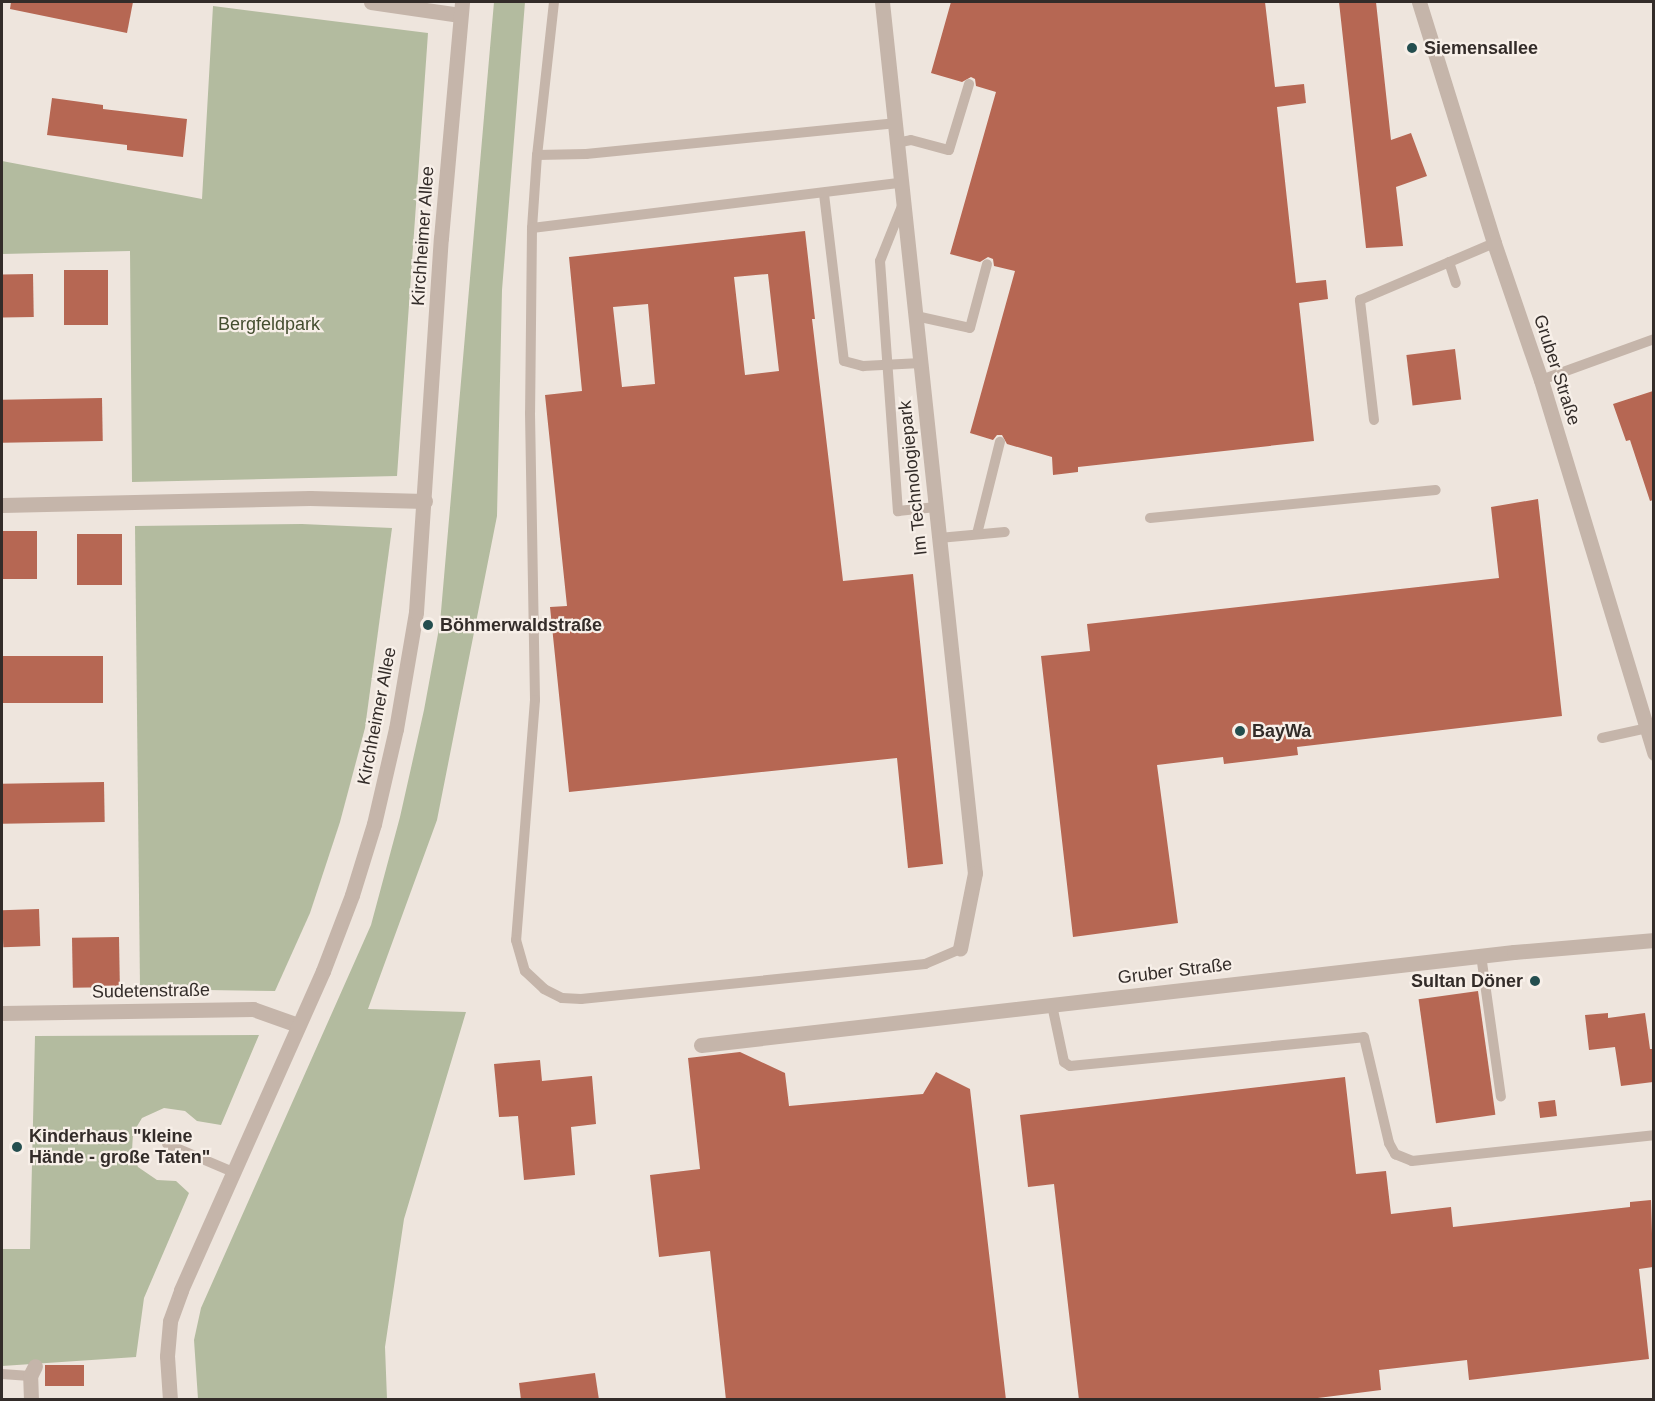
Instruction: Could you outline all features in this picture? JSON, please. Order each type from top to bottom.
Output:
[{"type":"street","points":[[371,2],[461,8]]},
{"type":"street","name":"Im Technologiepark","points":[[882,2],[975,873],[960,949]]},
{"type":"street","name":"Gruber Straße","points":[[1419,2],[1494,243],[1541,380],[1653,753]]},
{"type":"street","name":"Kirchheimer Allee","points":[[170,1400],[166,1356],[171,1321],[181,1290],[298,1025],[352,894],[377,814],[396,729],[413,634],[425,501],[441,238],[461,8]]},
{"type":"street","points":[[2,505],[310,498],[425,501]]},
{"type":"street","name":"Gruber Straße","points":[[701,1045],[1481,955],[1653,940]]},
{"type":"street","name":"Sudetenstraße","points":[[2,1013],[253,1009],[298,1025]]},
{"type":"street","points":[[31,1400],[33,1371]]},
{"type":"lane","points":[[554,2],[537,155],[532,228],[530,413],[535,700],[516,940],[525,971],[544,989],[562,998],[581,999],[925,964],[960,949]]},
{"type":"lane","points":[[896,143],[910,140],[949,150],[969,84]]},
{"type":"lane","points":[[537,155],[598,153],[894,123]]},
{"type":"lane","points":[[532,228],[900,183]]},
{"type":"lane","points":[[824,194],[844,361],[863,366],[921,363]]},
{"type":"lane","points":[[903,204],[880,261],[898,511],[936,507]]},
{"type":"lane","points":[[1374,420],[1360,300],[1494,243]]},
{"type":"lane","points":[[1449,262],[1456,283]]},
{"type":"lane","points":[[916,316],[970,328],[987,264]]},
{"type":"lane","points":[[1541,380],[1653,339]]},
{"type":"lane","points":[[977,534],[1000,442]]},
{"type":"lane","points":[[1150,518],[1436,490]]},
{"type":"lane","points":[[939,538],[1005,532]]},
{"type":"lane","points":[[1602,738],[1647,728]]},
{"type":"lane","points":[[1481,955],[1501,1097]]},
{"type":"lane","points":[[1052,1005],[1064,1062],[1070,1065],[1364,1037],[1389,1143],[1395,1154],[1412,1161],[1653,1135]]},
{"type":"lane","points":[[167,1144],[233,1172]]},
{"type":"lane","points":[[2,1374],[33,1371]]},
{"type":"green space","points":[[494,2],[525,2],[502,290],[497,516],[437,820],[368,1009],[466,1012],[404,1219],[385,1347],[387,1399],[198,1399],[194,1340],[201,1308],[371,925],[400,817],[424,710],[440,623]]},
{"type":"green space","name":"Bergfeldpark","points":[[213,6],[428,33],[397,476],[132,482],[130,251],[2,254],[2,161],[202,199]]},
{"type":"green space","points":[[302,524],[392,528],[365,728],[340,822],[310,913],[275,991],[140,989],[135,526]]},
{"type":"green space","points":[[259,1035],[221,1125],[197,1121],[185,1111],[164,1108],[142,1118],[133,1133],[132,1151],[138,1167],[157,1180],[176,1181],[189,1193],[144,1298],[136,1357],[2,1366],[2,1249],[30,1249],[35,1036]]},
{"type":"building","points":[[11,2],[133,2],[127,33],[10,9]]},
{"type":"building","points":[[951,2],[1265,2],[1275,87],[1304,84],[1306,103],[1277,107],[1296,283],[1326,280],[1328,299],[1299,303],[1314,441],[1078,467],[1078,472],[1053,475],[1052,457],[1007,444],[1002,435],[997,435],[993,440],[970,433],[1015,271],[994,266],[993,259],[988,257],[980,262],[950,254],[996,92],[976,86],[975,79],[971,77],[962,82],[931,73]]},
{"type":"building","points":[[1339,2],[1376,2],[1391,140],[1411,133],[1427,176],[1396,187],[1403,246],[1366,248]]},
{"type":"building","points":[[52,98],[103,105],[103,109],[187,119],[183,157],[127,150],[127,145],[47,135]]},
{"type":"building","points":[[805,231],[815,319],[812,319],[843,581],[913,574],[943,864],[908,868],[897,758],[569,792],[550,607],[567,606],[545,395],[582,391],[569,257]],"holes":[[[768,274],[779,371],[745,375],[734,277]],[[648,304],[655,384],[622,387],[613,307]]]},
{"type":"building","points":[[64,270],[108,270],[108,325],[64,325]]},
{"type":"building","points":[[33,274],[34,317],[3,318],[2,275]]},
{"type":"building","points":[[1455,349],[1461,400],[1413,406],[1406,355]]},
{"type":"building","points":[[1653,391],[1653,500],[1650,501],[1630,440],[1626,441],[1613,404]]},
{"type":"building","points":[[102,398],[103,441],[3,443],[2,400]]},
{"type":"building","name":"BayWa","points":[[1538,499],[1562,716],[1297,747],[1298,755],[1224,764],[1223,757],[1157,765],[1178,923],[1073,937],[1041,656],[1090,651],[1087,624],[1499,578],[1491,507]]},
{"type":"building","points":[[2,531],[37,531],[37,579],[2,579]]},
{"type":"building","points":[[77,534],[122,534],[122,585],[77,585]]},
{"type":"building","points":[[2,656],[103,656],[103,703],[2,703]]},
{"type":"building","points":[[104,782],[105,822],[3,824],[2,784]]},
{"type":"building","points":[[39,909],[40,946],[3,947],[2,910]]},
{"type":"building","points":[[119,937],[120,987],[73,988],[72,938]]},
{"type":"building","points":[[1478,991],[1495,1115],[1436,1123],[1419,999]]},
{"type":"building","points":[[1608,1013],[1608,1018],[1645,1013],[1650,1049],[1653,1049],[1653,1082],[1621,1086],[1615,1047],[1589,1050],[1585,1015]]},
{"type":"building","points":[[740,1052],[785,1073],[789,1106],[923,1094],[936,1072],[970,1089],[1006,1400],[726,1400],[710,1251],[659,1257],[650,1175],[700,1169],[688,1058]]},
{"type":"building","points":[[540,1060],[542,1081],[592,1076],[596,1124],[571,1127],[575,1175],[524,1180],[518,1116],[499,1117],[494,1064]]},
{"type":"building","points":[[1345,1077],[1356,1174],[1386,1171],[1391,1214],[1451,1207],[1453,1227],[1630,1207],[1630,1202],[1651,1200],[1653,1267],[1639,1269],[1649,1359],[1469,1380],[1467,1360],[1379,1370],[1381,1390],[1302,1400],[1079,1400],[1054,1184],[1028,1187],[1020,1115]]},
{"type":"building","points":[[1555,1100],[1557,1116],[1540,1118],[1538,1102]]},
{"type":"building","points":[[45,1365],[84,1365],[84,1386],[45,1386]]},
{"type":"building","points":[[595,1373],[599,1400],[521,1400],[519,1383]]},
{"type":"place","name":"Siemensallee","points":[[1412,48]]},
{"type":"place","name":"Böhmerwaldstraße","points":[[428,625]]},
{"type":"place","name":"BayWa","points":[[1240,731]]},
{"type":"place","name":"Sultan Döner","points":[[1535,981]]},
{"type":"place","name":"Kinderhaus \"kleine Hände - große Taten\"","points":[[17,1147]]}]
